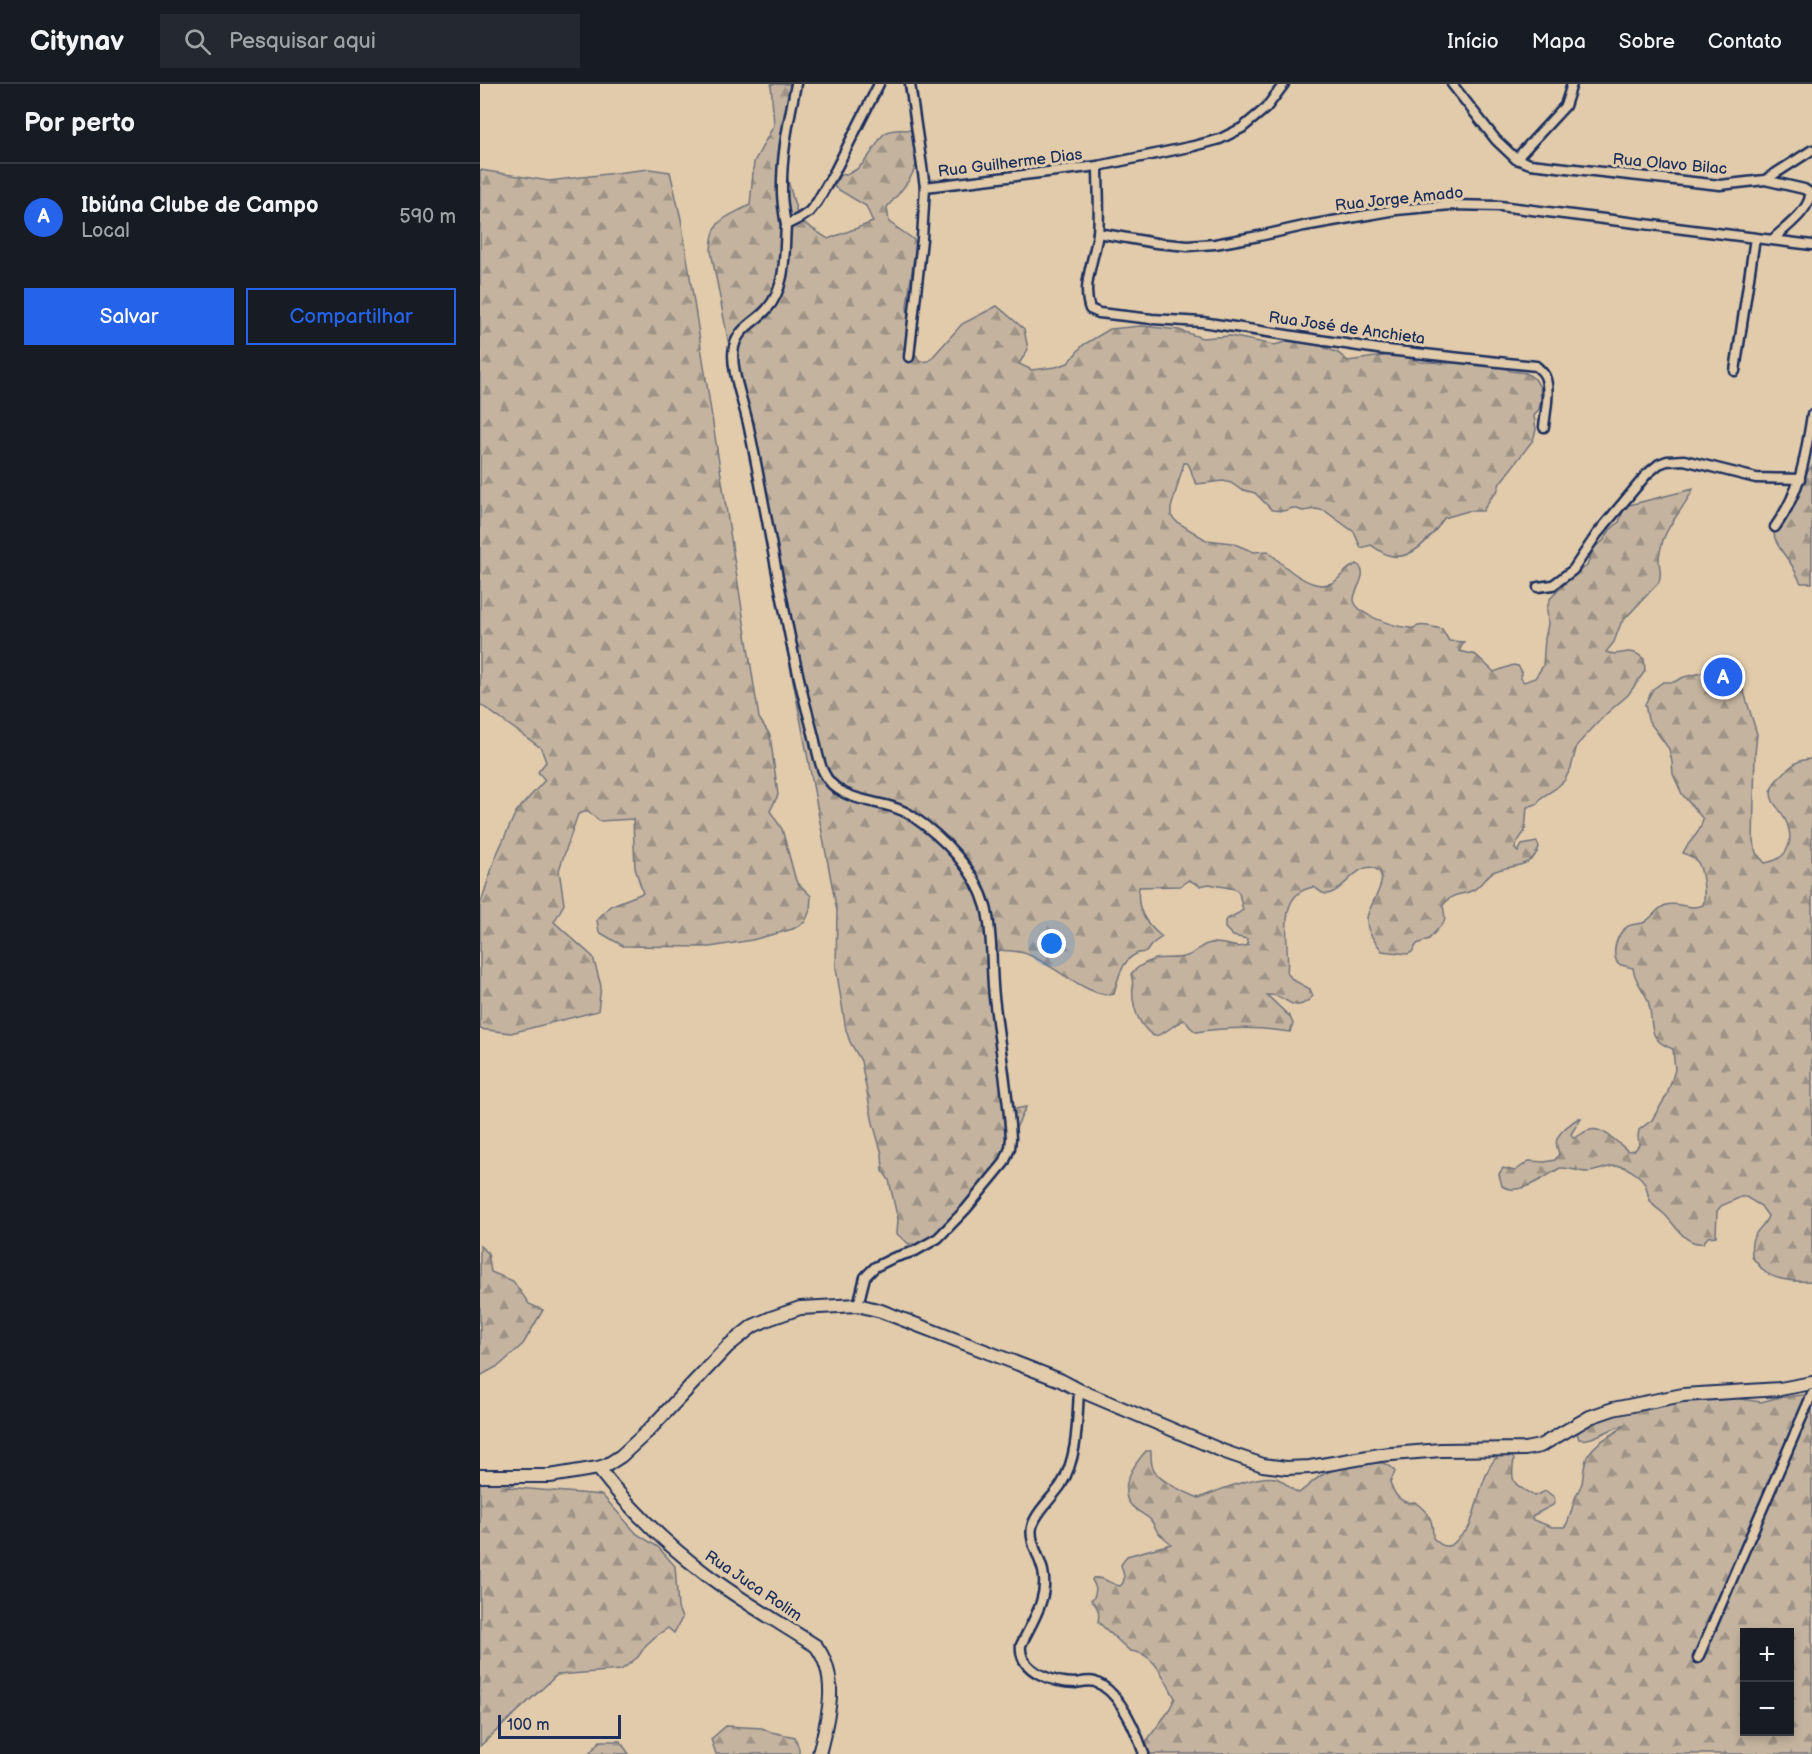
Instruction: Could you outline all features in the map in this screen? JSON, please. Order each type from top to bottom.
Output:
[{"type":"street","points":[[796,84],[782,169],[782,195],[786,225],[782,275],[776,297],[767,310],[737,337],[733,361],[748,420],[789,635],[823,772],[839,789],[853,797],[896,807],[911,815],[952,851],[979,890],[986,907],[990,934],[994,1000],[1010,1123],[1010,1148],[1004,1162],[966,1209],[938,1238],[915,1251],[875,1267],[866,1277],[858,1305]]},
{"type":"street","points":[[786,225],[809,212],[817,202],[879,84]]},
{"type":"street","points":[[909,357],[922,239],[925,187],[910,84]]},
{"type":"street","name":"Rua Guilherme Dias","points":[[925,187],[1098,166],[1220,139],[1242,128],[1266,108],[1284,84]]},
{"type":"street","points":[[1452,84],[1496,140],[1516,159],[1565,106],[1572,84]]},
{"type":"street","name":"Rua Olavo Bilac","points":[[1516,159],[1551,167],[1720,185],[1765,180],[1812,150]]},
{"type":"street","points":[[1098,166],[1098,233]]},
{"type":"street","points":[[1765,180],[1804,189],[1810,193],[1810,200],[1806,207],[1773,239]]},
{"type":"street","name":"Rua Jorge Amado","points":[[1098,233],[1156,243],[1188,246],[1215,244],[1346,218],[1451,205],[1500,206],[1812,245]]},
{"type":"street","name":"Rua José de Anchieta","points":[[1098,233],[1087,300],[1090,309],[1099,313],[1202,322],[1378,349],[1536,366],[1543,372],[1546,380],[1544,427]]},
{"type":"street","points":[[1735,371],[1755,237]]},
{"type":"street","points":[[1775,527],[1795,495],[1810,439],[1812,415]]},
{"type":"street","points":[[1538,587],[1553,585],[1573,570],[1597,534],[1647,474],[1667,460],[1684,460],[1756,478],[1800,478]]},
{"type":"street","points":[[480,1476],[550,1476],[598,1468],[621,1456],[648,1431],[728,1346],[753,1326],[771,1317],[800,1308],[858,1305],[881,1311],[1060,1380],[1225,1452],[1263,1465],[1286,1468],[1310,1467],[1380,1455],[1441,1450],[1525,1449],[1540,1446],[1590,1418],[1613,1409],[1683,1395],[1780,1389],[1812,1383]]},
{"type":"street","points":[[1079,1390],[1077,1428],[1071,1463],[1062,1484],[1034,1521],[1031,1529],[1044,1574],[1043,1599],[1021,1645],[1020,1652],[1023,1660],[1033,1670],[1047,1678],[1068,1682],[1094,1681],[1102,1687],[1125,1710],[1139,1738],[1143,1754]]},
{"type":"street","points":[[1698,1659],[1812,1394]]},
{"type":"street","name":"Rua Juca Rolim","points":[[598,1468],[638,1514],[686,1559],[816,1646],[829,1672],[830,1704],[819,1754]]},
{"type":"green space","points":[[771,84],[791,84],[779,149],[799,220],[828,239],[873,222],[866,206],[834,187],[840,175],[860,166],[882,136],[889,131],[910,130],[916,140],[918,153],[914,170],[905,186],[887,207],[889,222],[916,243],[907,306],[910,344],[920,362],[929,361],[962,324],[997,306],[1024,329],[1028,349],[1019,364],[1032,370],[1068,363],[1083,345],[1110,329],[1141,326],[1179,330],[1202,338],[1230,336],[1274,345],[1311,336],[1321,342],[1321,346],[1338,353],[1348,361],[1396,352],[1420,362],[1501,364],[1510,371],[1526,373],[1535,379],[1540,387],[1541,400],[1534,416],[1536,430],[1533,440],[1500,483],[1497,492],[1483,511],[1468,511],[1444,518],[1421,546],[1405,555],[1388,555],[1371,545],[1361,548],[1354,532],[1325,511],[1316,509],[1303,511],[1293,508],[1283,511],[1272,510],[1255,493],[1240,489],[1231,483],[1223,481],[1197,484],[1187,463],[1184,463],[1171,508],[1171,516],[1177,522],[1206,540],[1232,543],[1254,552],[1268,551],[1307,581],[1326,585],[1334,582],[1347,569],[1357,564],[1361,568],[1362,576],[1354,599],[1361,610],[1377,619],[1396,625],[1412,628],[1424,625],[1442,629],[1449,641],[1464,642],[1459,651],[1476,655],[1494,672],[1513,665],[1518,666],[1521,670],[1521,679],[1524,682],[1535,678],[1543,666],[1548,624],[1547,608],[1550,599],[1572,576],[1587,566],[1593,548],[1603,541],[1619,522],[1625,506],[1693,489],[1663,540],[1659,557],[1659,582],[1621,623],[1614,642],[1606,652],[1616,654],[1629,652],[1638,655],[1644,659],[1645,671],[1628,695],[1606,714],[1577,745],[1571,768],[1564,781],[1542,797],[1537,804],[1527,807],[1525,831],[1515,849],[1518,852],[1522,845],[1537,842],[1539,847],[1536,854],[1526,863],[1493,872],[1475,889],[1447,900],[1443,905],[1444,922],[1429,939],[1417,944],[1412,952],[1408,954],[1382,951],[1371,936],[1368,928],[1368,912],[1381,884],[1381,877],[1374,868],[1368,867],[1332,893],[1324,894],[1314,887],[1301,891],[1293,899],[1288,910],[1287,922],[1287,973],[1293,980],[1310,989],[1313,996],[1300,1005],[1295,1005],[1280,997],[1267,995],[1290,1017],[1293,1024],[1290,1032],[1243,1028],[1196,1032],[1185,1020],[1162,1034],[1154,1036],[1146,1029],[1137,1015],[1131,974],[1142,965],[1155,959],[1187,956],[1207,944],[1218,943],[1238,947],[1248,945],[1247,939],[1233,936],[1225,928],[1225,921],[1243,910],[1239,893],[1235,889],[1209,884],[1200,886],[1189,880],[1180,886],[1139,887],[1140,909],[1151,927],[1162,937],[1146,952],[1137,953],[1127,961],[1121,971],[1114,994],[1105,995],[1094,992],[1024,953],[1000,950],[989,963],[992,1009],[1010,1081],[1003,1111],[1026,1107],[995,1172],[950,1223],[923,1244],[909,1244],[897,1234],[898,1219],[889,1180],[883,1171],[882,1154],[873,1123],[861,1061],[846,1030],[836,968],[837,911],[711,251],[714,232],[721,221],[750,205],[754,162],[774,125]]},
{"type":"green space","points":[[649,169],[670,172],[681,219],[759,718],[770,735],[778,795],[770,811],[782,829],[796,881],[811,896],[810,910],[805,922],[793,929],[752,940],[710,947],[623,946],[599,932],[597,920],[610,906],[643,893],[635,868],[633,819],[599,821],[588,811],[578,814],[559,870],[564,904],[554,922],[593,957],[601,986],[598,1011],[511,1033],[480,1029],[480,905],[496,856],[516,812],[545,780],[538,772],[546,762],[541,748],[480,704],[480,170],[549,181]]},
{"type":"green space","points":[[1812,466],[1812,583],[1801,583],[1777,543],[1774,528]]},
{"type":"green space","points":[[1710,671],[1718,676],[1723,694],[1733,680],[1740,679],[1757,734],[1753,841],[1756,853],[1765,863],[1780,857],[1790,840],[1787,825],[1772,800],[1773,786],[1793,765],[1812,759],[1812,1281],[1794,1281],[1776,1277],[1765,1272],[1752,1257],[1753,1238],[1768,1216],[1761,1206],[1746,1197],[1721,1206],[1717,1211],[1716,1236],[1708,1237],[1703,1243],[1696,1243],[1685,1238],[1654,1205],[1644,1181],[1624,1167],[1614,1166],[1587,1172],[1560,1168],[1524,1188],[1516,1189],[1502,1186],[1499,1174],[1503,1168],[1515,1171],[1529,1161],[1555,1160],[1559,1154],[1556,1143],[1558,1136],[1579,1118],[1581,1118],[1571,1134],[1573,1138],[1595,1129],[1610,1136],[1628,1151],[1635,1150],[1639,1145],[1639,1130],[1652,1120],[1667,1095],[1675,1070],[1673,1049],[1664,1045],[1654,1034],[1647,998],[1633,968],[1618,964],[1615,949],[1617,939],[1623,930],[1645,922],[1663,906],[1675,904],[1698,907],[1703,905],[1704,889],[1700,869],[1696,860],[1683,853],[1699,830],[1703,819],[1682,794],[1673,774],[1669,749],[1648,720],[1645,704],[1653,689],[1663,682],[1674,682],[1684,677]]},
{"type":"green space","points":[[480,1246],[488,1253],[491,1272],[513,1281],[529,1304],[543,1310],[523,1344],[500,1365],[480,1376]]},
{"type":"green space","points":[[1812,1394],[1812,1754],[1144,1754],[1145,1743],[1168,1712],[1175,1698],[1163,1675],[1152,1661],[1146,1656],[1130,1651],[1098,1622],[1098,1610],[1091,1600],[1096,1590],[1093,1578],[1100,1578],[1120,1586],[1124,1579],[1121,1565],[1127,1556],[1171,1544],[1157,1531],[1150,1519],[1133,1507],[1127,1499],[1129,1476],[1146,1451],[1151,1451],[1154,1471],[1164,1481],[1199,1498],[1237,1484],[1268,1477],[1279,1479],[1299,1493],[1329,1472],[1361,1463],[1382,1463],[1390,1466],[1395,1472],[1390,1482],[1396,1495],[1406,1502],[1415,1502],[1424,1510],[1430,1517],[1433,1538],[1447,1546],[1453,1544],[1469,1527],[1484,1479],[1497,1457],[1505,1454],[1514,1459],[1512,1474],[1515,1482],[1521,1488],[1534,1496],[1546,1491],[1554,1497],[1553,1505],[1532,1516],[1533,1520],[1552,1527],[1565,1527],[1582,1485],[1584,1465],[1588,1455],[1592,1449],[1624,1425],[1595,1437],[1579,1439],[1577,1433],[1582,1428],[1616,1413],[1640,1411],[1701,1398],[1734,1398],[1761,1402]]},
{"type":"green space","points":[[480,1482],[519,1483],[505,1487],[602,1495],[637,1534],[658,1547],[675,1566],[678,1608],[682,1618],[674,1633],[668,1628],[656,1636],[638,1657],[621,1670],[557,1675],[480,1746]]},
{"type":"green space","points":[[726,1726],[762,1728],[795,1737],[799,1754],[716,1754],[711,1739]]},
{"type":"green space","points":[[600,1741],[620,1741],[629,1754],[589,1754]]},
{"type":"place","name":"Ibiúna Clube de Campo","points":[[1723,677]]}]
